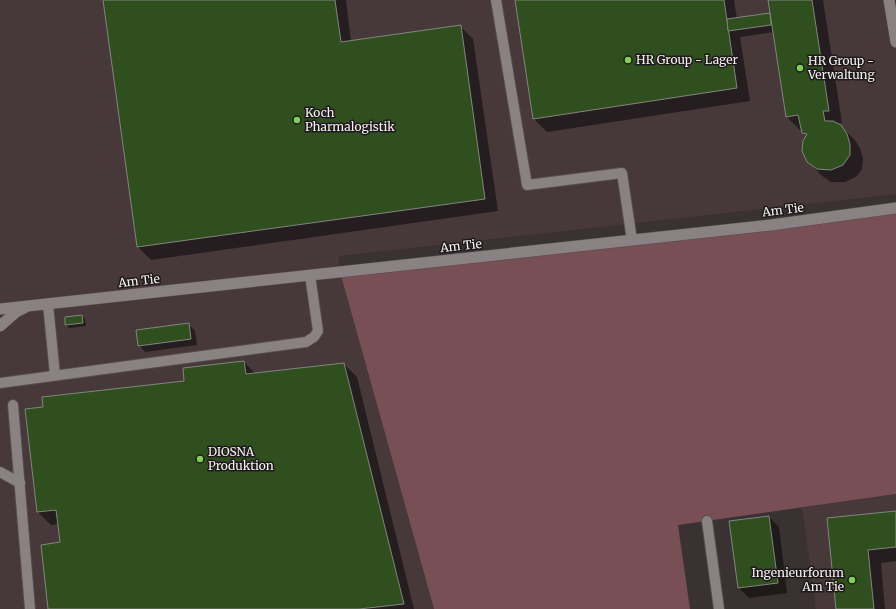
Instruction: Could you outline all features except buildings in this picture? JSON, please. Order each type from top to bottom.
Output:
[{"type":"street","points":[[889,0],[896,42]]},
{"type":"street","name":"Am Tie","points":[[0,309],[771,225],[896,208]]},
{"type":"street","name":"Am Tie","points":[[0,326],[16,312],[28,306]]},
{"type":"lane","points":[[496,0],[528,185],[622,173],[632,240]]},
{"type":"lane","points":[[0,383],[306,342],[314,337],[318,331],[310,275]]},
{"type":"lane","points":[[48,304],[55,375]]},
{"type":"lane","points":[[13,405],[30,609]]},
{"type":"lane","points":[[0,472],[20,483]]},
{"type":"lane","points":[[707,521],[719,609]]},
{"type":"shaded area","points":[[0,0],[896,0],[896,194],[339,256],[340,272],[434,609],[0,609]]},
{"type":"shaded area","points":[[896,208],[896,494],[678,525],[690,609],[434,609],[340,272]]},
{"type":"shaded area","points":[[896,494],[896,609],[816,609],[802,508]]},
{"type":"place","name":"HR Group - Lager","points":[[628,60]]},
{"type":"place","name":"HR Group - Verwaltung","points":[[800,68]]},
{"type":"place","name":"Koch Pharmalogistik","points":[[297,120]]},
{"type":"place","name":"DIOSNA Produktion","points":[[200,459]]},
{"type":"place","name":"Ingenieurforum Am Tie","points":[[852,580]]}]
